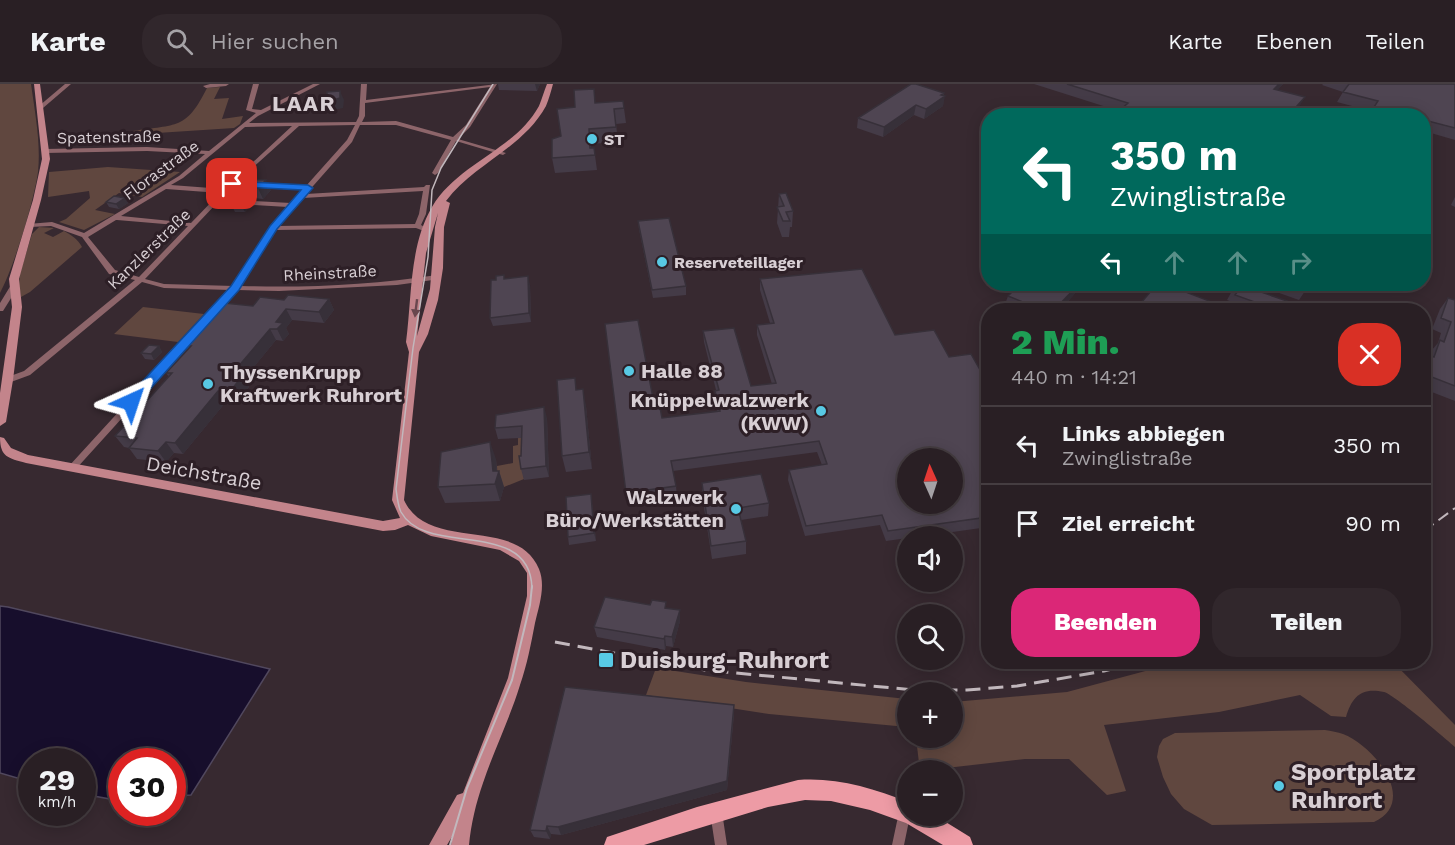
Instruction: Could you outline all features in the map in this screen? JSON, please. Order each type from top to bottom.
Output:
[{"type":"main road","points":[[0,422],[17,308],[14,287],[16,271],[37,200],[45,151],[37,84]]},
{"type":"main road","points":[[414,352],[422,340],[426,318],[433,306],[440,218],[447,203],[459,188],[538,115],[547,97],[550,84]]},
{"type":"main road","points":[[460,845],[465,814],[512,685],[533,597],[534,575],[525,559],[507,547],[428,530],[407,520],[400,510],[398,500],[414,352],[411,342],[419,280],[421,228],[448,191],[470,171],[540,121],[551,104],[557,84]]},
{"type":"main road","name":"Deichstraße","points":[[0,441],[2,446],[16,456],[72,468],[383,526],[395,525],[407,520]]},
{"type":"main road","points":[[438,845],[481,765]]},
{"type":"main road","points":[[615,845],[716,812],[804,790],[836,791],[897,810]]},
{"type":"main road","points":[[446,845],[458,811]]},
{"type":"main road","points":[[935,826],[962,845]]},
{"type":"street","points":[[41,107],[68,84]]},
{"type":"street","points":[[206,86],[226,84]]},
{"type":"street","points":[[256,84],[249,110],[261,112]]},
{"type":"street","name":"Florastraße","points":[[84,236],[166,187],[261,112],[317,84]]},
{"type":"street","points":[[72,468],[236,288],[273,228],[350,141],[359,122],[364,102],[363,84]]},
{"type":"street","points":[[429,84],[433,93]]},
{"type":"street","points":[[364,102],[494,84]]},
{"type":"street","points":[[435,173],[454,139],[468,126],[494,84]]},
{"type":"street","points":[[243,125],[396,123],[499,152]]},
{"type":"street","name":"Kanzlerstraße","points":[[8,380],[27,373],[140,280],[232,184],[298,124]]},
{"type":"street","name":"Spatenstraße","points":[[45,151],[147,149],[209,153]]},
{"type":"street","points":[[232,184],[242,184]]},
{"type":"street","points":[[252,185],[308,188]]},
{"type":"street","points":[[166,187],[225,191]]},
{"type":"street","points":[[273,228],[421,228],[423,203],[428,188],[301,196]]},
{"type":"street","points":[[215,201],[292,205]]},
{"type":"street","points":[[117,218],[193,225]]},
{"type":"street","points":[[30,225],[52,224],[84,236]]},
{"type":"street","name":"Rheinstraße","points":[[84,236],[112,272],[168,286],[288,289],[419,280],[437,273]]},
{"type":"street","points":[[0,310],[14,287]]},
{"type":"street","points":[[0,310],[17,308]]},
{"type":"street","points":[[716,812],[721,845]]},
{"type":"street","points":[[898,845],[905,826]]},
{"type":"shaded area","points":[[0,84],[31,84],[39,150],[36,184],[28,216],[0,293]]},
{"type":"shaded area","points":[[220,87],[214,99],[229,98],[222,119],[243,116],[240,124],[234,128],[130,137],[133,131],[179,123],[193,111],[207,88]]},
{"type":"shaded area","points":[[108,167],[180,172],[142,197],[119,193],[95,210],[115,214],[84,230],[59,222],[66,219],[90,198],[89,191],[48,197],[49,172]]},
{"type":"shaded area","points":[[39,227],[54,228],[44,233],[53,237],[64,231],[76,239],[82,247],[30,292],[21,297],[20,273],[32,234]]},
{"type":"shaded area","points":[[143,307],[204,314],[178,342],[114,334]]},
{"type":"shaded area","points":[[525,435],[522,468],[524,479],[498,487],[497,466],[513,463],[513,446],[518,445],[518,436]]},
{"type":"shaded area","points":[[0,606],[270,669],[191,795],[186,795],[186,748],[108,748],[108,799],[96,796],[96,748],[18,748],[18,778],[0,773]]},
{"type":"shaded area","points":[[656,668],[746,682],[897,698],[897,726],[769,714],[646,695]]},
{"type":"shaded area","points":[[1153,669],[1400,669],[1455,725],[1455,747],[1419,716],[1384,692],[1363,692],[1351,704],[1346,717],[1331,716],[1300,695],[1219,712],[1104,725],[1126,791],[1107,795],[1069,759],[1025,759],[963,766],[963,760],[919,760],[917,748],[963,748],[963,701],[1067,692]]},
{"type":"shaded area","name":"Sportplatz Ruhrort","points":[[1325,730],[1341,733],[1355,740],[1378,762],[1387,775],[1392,788],[1392,801],[1387,813],[1374,822],[1212,825],[1184,809],[1171,794],[1157,757],[1163,739],[1175,733]]},
{"type":"building","points":[[911,84],[944,93],[941,95],[945,96],[926,109],[916,105],[884,127],[858,118]]},
{"type":"building","points":[[1067,84],[1279,84],[1274,89],[1305,97],[1295,108],[1122,108],[1128,103]]},
{"type":"building","points":[[1349,84],[1455,84],[1455,128],[1431,122],[1431,108],[1373,108],[1378,101],[1343,92]]},
{"type":"building","points":[[594,89],[595,103],[623,101],[624,108],[614,109],[616,127],[589,129],[590,148],[594,148],[595,155],[552,158],[552,139],[561,136],[557,109],[575,107],[574,90]]},
{"type":"building","points":[[340,91],[340,98],[327,102],[327,92]]},
{"type":"building","points":[[240,179],[266,180],[258,188],[233,186]]},
{"type":"building","points":[[786,193],[793,211],[786,212],[790,221],[783,221],[777,207],[784,206],[779,194]]},
{"type":"building","points":[[114,196],[125,198],[116,204],[106,202]]},
{"type":"building","points":[[237,201],[247,202],[242,207],[232,206]]},
{"type":"building","name":"Reserveteillager","points":[[669,218],[686,286],[652,290],[638,221]]},
{"type":"building","name":"Knüppelwalzwerk (KWW)","points":[[862,269],[895,335],[934,330],[949,357],[971,354],[981,372],[981,518],[924,526],[897,526],[897,530],[888,531],[882,515],[806,526],[789,470],[827,464],[819,441],[671,461],[676,486],[626,493],[605,324],[638,320],[653,398],[658,397],[662,418],[720,411],[715,391],[719,390],[703,331],[734,328],[751,386],[776,383],[757,325],[774,323],[760,279]]},
{"type":"building","points":[[504,275],[504,279],[528,276],[529,313],[490,318],[491,280],[496,280],[496,276]]},
{"type":"building","points":[[1013,291],[1072,291],[1061,303],[1026,303],[1008,296]]},
{"type":"building","points":[[1151,291],[1183,291],[1212,302],[1211,303],[1141,303]]},
{"type":"building","points":[[1238,291],[1258,291],[1287,301],[1286,303],[1257,303],[1235,295]]},
{"type":"building","name":"ThyssenKrupp Kraftwerk Ruhrort","points":[[288,295],[329,299],[319,312],[286,309],[276,322],[283,323],[277,329],[270,329],[232,374],[243,375],[229,393],[218,391],[175,443],[166,442],[158,451],[129,448],[137,438],[115,436],[172,373],[166,373],[191,346],[185,346],[224,303],[253,306],[260,297],[284,300]]},
{"type":"building","points":[[1448,298],[1455,300],[1455,386],[1431,377],[1431,356],[1434,357],[1440,340],[1444,342],[1451,322],[1441,318]]},
{"type":"building","points":[[149,345],[159,346],[151,354],[141,353]]},
{"type":"building","points":[[575,378],[576,390],[583,389],[589,452],[562,456],[557,380]]},
{"type":"building","points":[[544,407],[546,466],[521,469],[519,456],[521,456],[522,426],[495,428],[496,415]]},
{"type":"building","points":[[490,442],[493,471],[499,471],[495,484],[438,487],[441,452]]},
{"type":"building","points":[[761,474],[769,503],[738,508],[746,541],[711,546],[702,483]]},
{"type":"building","points":[[591,494],[594,533],[568,537],[566,497]]},
{"type":"building","points":[[605,597],[650,605],[652,600],[666,602],[665,608],[680,610],[672,637],[665,636],[664,639],[594,627]]},
{"type":"building","points":[[565,687],[734,705],[727,781],[558,827],[547,826],[546,831],[530,830]]},
{"type":"tram line","points":[[493,84],[441,168],[432,190],[428,257],[413,348],[396,489],[401,512],[414,526],[453,538],[496,545],[514,553],[527,566],[532,587]]},
{"type":"tram line","points":[[450,845],[467,788],[512,680],[530,605],[532,587]]},
{"type":"railway","points":[[1431,526],[1455,508]]},
{"type":"railway","points":[[555,642],[705,670],[914,690],[967,690],[1017,686],[1112,669]]},
{"type":"place","name":"ST","points":[[592,139]]},
{"type":"place","name":"Reserveteillager","points":[[662,262]]},
{"type":"place","name":"Halle 88","points":[[629,371]]},
{"type":"place","name":"ThyssenKrupp Kraftwerk Ruhrort","points":[[208,384]]},
{"type":"place","name":"Knüppelwalzwerk (KWW)","points":[[821,411]]},
{"type":"place","name":"Walzwerk Büro/Werkstätten","points":[[736,509]]},
{"type":"place","name":"Duisburg-Ruhrort","points":[[606,660]]},
{"type":"place","name":"Sportplatz Ruhrort","points":[[1279,786]]},
{"type":"district","name":"LAAR","points":[[304,103]]},
{"type":"route","points":[[131,402],[236,288],[273,228],[308,188],[232,184]]}]
